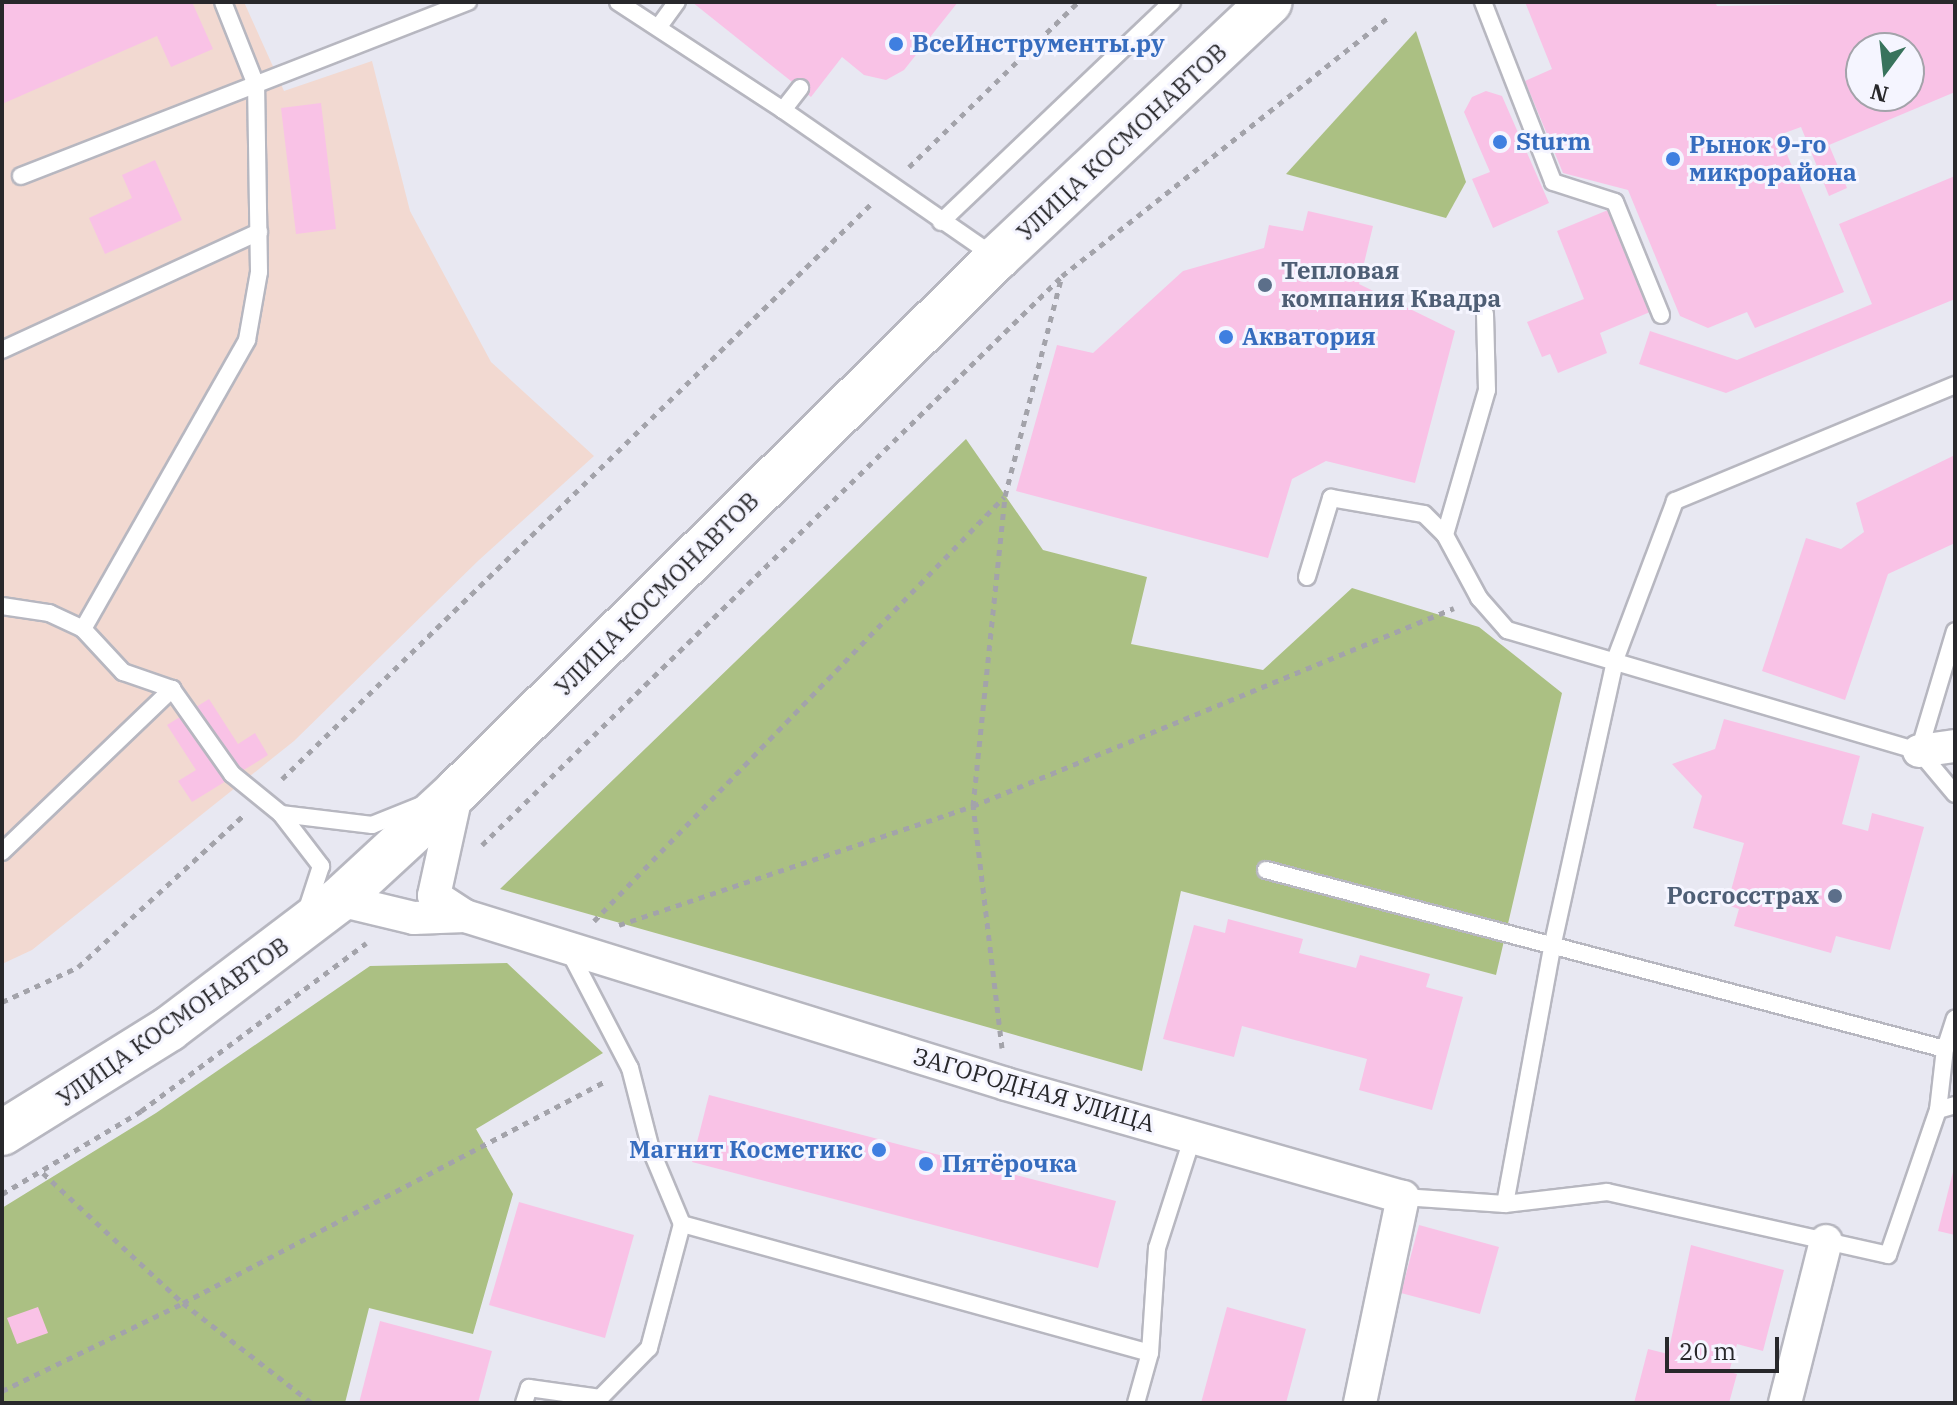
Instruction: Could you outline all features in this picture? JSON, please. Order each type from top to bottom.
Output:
[{"type":"main road","name":"УЛИЦА КОСМОНАВТОВ","points":[[2,1133],[169,1029],[339,900],[457,791],[997,258],[1270,2]]},
{"type":"street","points":[[1919,751],[1955,746]]},
{"type":"street","points":[[424,907],[457,791]]},
{"type":"street","name":"ЗАГОРОДНАЯ УЛИЦА","points":[[339,900],[424,907],[572,944],[1006,1084],[1403,1197]]},
{"type":"street","points":[[1360,1403],[1403,1197]]},
{"type":"street","points":[[1785,1403],[1826,1241]]},
{"type":"lane","points":[[83,629],[247,340],[259,232],[256,85],[223,2]]},
{"type":"lane","points":[[21,176],[468,2]]},
{"type":"lane","points":[[618,2],[660,25],[997,258]]},
{"type":"lane","points":[[660,25],[677,2]]},
{"type":"lane","points":[[941,222],[1172,2]]},
{"type":"lane","points":[[1483,2],[1553,182],[1615,202],[1661,315]]},
{"type":"lane","points":[[783,110],[800,88]]},
{"type":"lane","points":[[2,350],[259,232]]},
{"type":"lane","points":[[1445,535],[1487,390],[1485,314]]},
{"type":"lane","points":[[1505,1204],[1553,943],[1615,660],[1675,501],[1955,385]]},
{"type":"lane","points":[[1307,577],[1331,498],[1424,514],[1445,535],[1479,598],[1507,630],[1919,751],[1955,794]]},
{"type":"lane","points":[[2,606],[21,605],[49,613],[83,629],[123,672],[172,689],[232,774],[260,800],[281,814],[321,866],[298,934]]},
{"type":"lane","points":[[1919,751],[1955,631]]},
{"type":"lane","points":[[2,852],[172,689]]},
{"type":"lane","points":[[281,814],[372,825],[457,791]]},
{"type":"lane","points":[[1266,870],[1553,943],[1945,1049]]},
{"type":"lane","points":[[524,1403],[529,1388],[600,1398],[649,1348],[682,1224],[651,1150],[630,1068],[572,944]]},
{"type":"lane","points":[[1403,1197],[1505,1204],[1607,1192],[1888,1255],[1938,1110],[1945,1049],[1955,1019]]},
{"type":"lane","points":[[1938,1110],[1955,1105]]},
{"type":"lane","points":[[1136,1403],[1150,1353],[1157,1248],[1193,1136]]},
{"type":"lane","points":[[682,1224],[1150,1353]]},
{"type":"path","points":[[2,1002],[78,967],[260,800],[1078,2]]},
{"type":"path","points":[[2,1194],[43,1173],[141,1111],[365,944],[424,907],[1062,276],[1389,17]]},
{"type":"path","points":[[1006,1084],[973,806],[1005,496],[1062,276]]},
{"type":"path","points":[[572,944],[1005,496]]},
{"type":"path","points":[[572,944],[973,806],[1479,598]]},
{"type":"path","points":[[2,1391],[183,1303],[630,1068]]},
{"type":"path","points":[[43,1173],[183,1303],[312,1403]]},
{"type":"shaded area","points":[[2,2],[244,2],[284,91],[372,61],[410,211],[491,362],[594,456],[479,560],[294,741],[32,950],[2,964]]},
{"type":"green space","points":[[1416,31],[1466,182],[1446,218],[1286,174]]},
{"type":"green space","points":[[966,439],[1043,550],[1147,577],[1131,644],[1263,670],[1352,588],[1479,627],[1562,693],[1496,975],[1181,891],[1142,1071],[500,889]]},
{"type":"green space","points":[[507,963],[603,1053],[476,1129],[513,1194],[473,1334],[369,1308],[345,1403],[2,1403],[2,1208],[156,1113],[370,966]]},
{"type":"building","points":[[2,2],[192,2],[213,49],[171,67],[157,36],[2,104]]},
{"type":"building","points":[[692,2],[958,2],[904,70],[886,80],[864,75],[842,57],[811,97]]},
{"type":"building","name":"Рынок 9-го микрорайона","points":[[1525,2],[1715,2],[1717,6],[1955,2],[1955,92],[1925,105],[1925,32],[1845,32],[1845,112],[1907,112],[1829,145],[1847,188],[1829,196],[1801,127],[1779,135],[1844,292],[1755,328],[1747,312],[1708,328],[1680,316],[1628,190],[1563,173],[1525,81],[1552,69]]},
{"type":"building","name":"Sturm","points":[[1486,91],[1502,96],[1549,203],[1493,228],[1472,179],[1490,172],[1464,112],[1472,97]]},
{"type":"building","points":[[321,103],[336,229],[296,234],[281,108]]},
{"type":"building","points":[[155,160],[182,220],[105,254],[89,218],[132,198],[122,175]]},
{"type":"building","points":[[1955,176],[1955,299],[1726,393],[1639,364],[1650,331],[1737,360],[1872,304],[1839,224]]},
{"type":"building","points":[[1608,210],[1650,312],[1600,333],[1607,353],[1558,373],[1550,354],[1542,357],[1527,322],[1584,299],[1557,231]]},
{"type":"building","points":[[1308,211],[1373,226],[1359,284],[1455,331],[1415,483],[1326,461],[1292,479],[1268,558],[1016,491],[1057,345],[1093,353],[1183,271],[1264,248],[1269,225],[1303,231]]},
{"type":"building","points":[[1955,455],[1955,543],[1888,574],[1845,700],[1762,671],[1806,538],[1841,549],[1864,532],[1856,503]]},
{"type":"building","points":[[209,699],[238,744],[255,733],[268,755],[192,802],[178,781],[196,770],[167,725]]},
{"type":"building","points":[[1724,719],[1860,756],[1842,824],[1868,831],[1872,813],[1924,827],[1890,950],[1836,936],[1831,953],[1734,926],[1739,909],[1727,905],[1744,843],[1693,828],[1702,796],[1672,764],[1715,749]]},
{"type":"building","points":[[1228,919],[1303,939],[1299,953],[1356,968],[1360,955],[1430,974],[1426,987],[1463,997],[1432,1110],[1359,1090],[1367,1059],[1242,1026],[1234,1057],[1163,1039],[1194,925],[1225,933]]},
{"type":"building","points":[[709,1095],[1116,1201],[1098,1268],[692,1162]]},
{"type":"building","points":[[1955,1168],[1955,1235],[1938,1231]]},
{"type":"building","points":[[519,1202],[634,1235],[605,1338],[489,1305]]},
{"type":"building","points":[[1419,1225],[1499,1247],[1480,1314],[1401,1293]]},
{"type":"building","points":[[1691,1245],[1784,1270],[1763,1351],[1737,1344],[1729,1372],[1737,1374],[1729,1403],[1634,1403],[1648,1349],[1668,1354]]},
{"type":"building","points":[[38,1307],[48,1333],[17,1344],[7,1318]]},
{"type":"building","points":[[1227,1307],[1306,1329],[1286,1403],[1201,1403]]},
{"type":"building","points":[[380,1321],[492,1351],[478,1403],[359,1403]]},
{"type":"place","name":"ВсеИнструменты.ру","points":[[896,44]]},
{"type":"place","name":"Sturm","points":[[1500,142]]},
{"type":"place","name":"Рынок 9-го микрорайона","points":[[1673,159]]},
{"type":"place","name":"Тепловая компания Квадра","points":[[1265,285]]},
{"type":"place","name":"Акватория","points":[[1226,337]]},
{"type":"place","name":"Росгосстрах","points":[[1835,896]]},
{"type":"place","name":"Магнит Косметикс","points":[[879,1150]]},
{"type":"place","name":"Пятёрочка","points":[[926,1164]]}]
